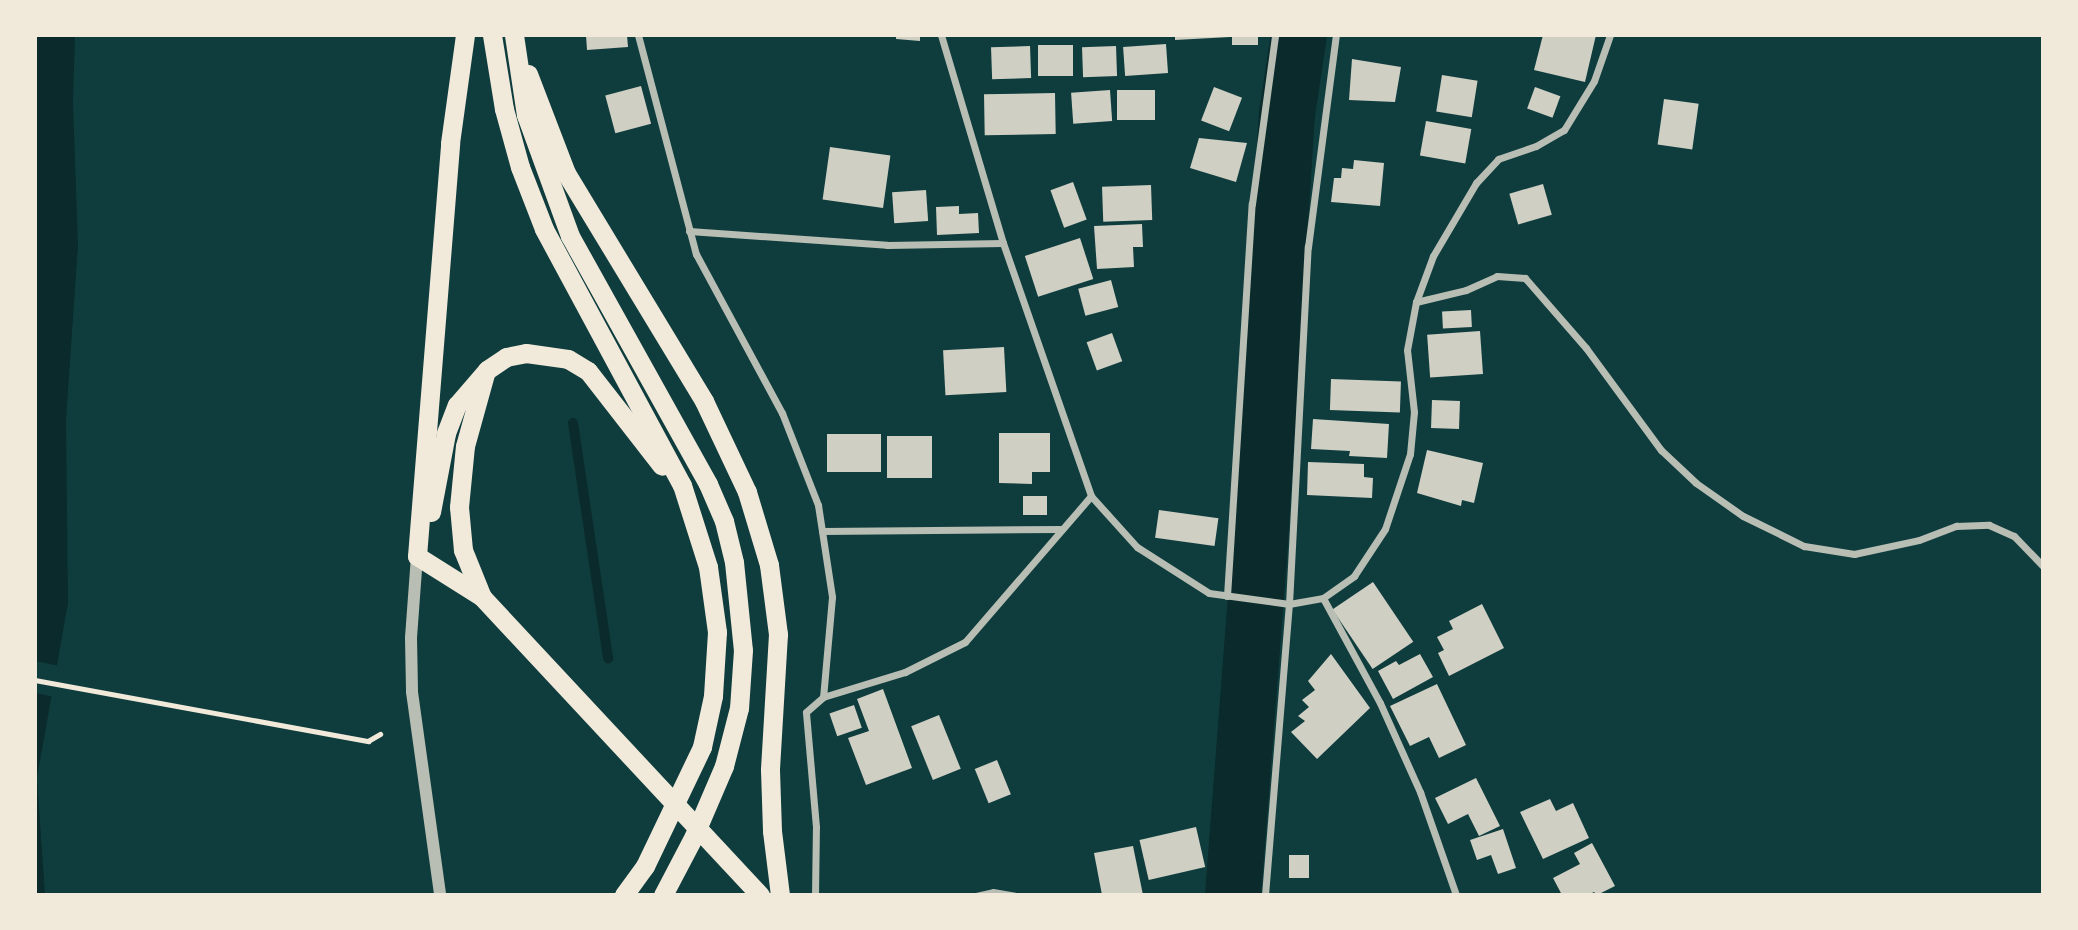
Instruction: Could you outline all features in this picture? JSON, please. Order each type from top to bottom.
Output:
[{"type":"highway","points":[[417,556],[450,143],[465,35]]},
{"type":"highway","points":[[492,35],[504,109],[520,167],[544,229],[682,485],[708,567],[717,632],[713,696],[702,747],[645,866],[624,895]]},
{"type":"highway","points":[[514,36],[526,115],[570,236],[708,484],[724,522],[741,602],[743,650],[739,708],[724,766],[664,892]]},
{"type":"highway","points":[[514,36],[566,173],[704,401],[747,492],[769,565],[778,634],[770,770],[772,831],[780,895]]},
{"type":"highway","points":[[417,556],[432,509],[446,433],[457,405],[487,370],[506,357],[526,353],[568,359],[588,371],[656,460],[682,485]]},
{"type":"highway","points":[[482,597],[463,550],[459,507],[465,446],[487,370]]},
{"type":"highway","points":[[417,556],[482,597],[760,895]]},
{"type":"street","points":[[638,35],[696,254],[782,413],[818,505],[832,597],[823,697]]},
{"type":"street","points":[[942,35],[1003,243],[1091,496],[1137,547],[1209,593],[1289,604],[1323,598],[1354,576],[1385,530],[1410,454],[1414,412],[1407,350],[1416,302],[1433,256],[1476,183],[1498,159],[1536,146],[1564,130],[1594,82],[1610,35]]},
{"type":"street","points":[[1227,596],[1252,204],[1275,35]]},
{"type":"street","points":[[1265,895],[1289,604],[1308,247],[1336,35]]},
{"type":"street","points":[[689,231],[887,245],[1003,243]]},
{"type":"street","points":[[1416,302],[1466,290],[1497,276],[1525,278],[1586,348],[1670,459],[1696,483],[1743,516],[1804,546],[1854,554],[1919,540],[1956,526],[1989,525],[2014,536],[2043,566]]},
{"type":"street","points":[[816,895],[816,827],[806,712],[823,697],[905,672],[965,642],[1091,496]]},
{"type":"street","points":[[822,531],[1062,529]]},
{"type":"street","points":[[417,556],[411,638],[412,692],[440,895]]},
{"type":"street","points":[[1323,598],[1380,703],[1420,792],[1457,895]]},
{"type":"lane","points":[[975,895],[993,891],[1015,895]]},
{"type":"path","points":[[35,680],[368,741],[380,734]]},
{"type":"water","points":[[35,35],[75,35],[73,103],[78,245],[66,420],[68,603],[37,778],[45,895],[35,895]]},
{"type":"pier","points":[[35,661],[60,666],[55,697],[35,693]]},
{"type":"building","points":[[586,35],[627,35],[628,47],[587,50]]},
{"type":"building","points":[[896,35],[920,35],[920,41],[896,39]]},
{"type":"building","points":[[1175,35],[1230,35],[1230,37],[1175,40]]},
{"type":"building","points":[[1232,35],[1258,35],[1258,45],[1232,45]]},
{"type":"building","points":[[1543,35],[1596,35],[1585,82],[1534,70]]},
{"type":"building","points":[[1166,44],[1168,73],[1125,76],[1123,47]]},
{"type":"building","points":[[1038,45],[1073,45],[1073,76],[1038,76]]},
{"type":"building","points":[[1030,46],[1031,78],[992,79],[991,47]]},
{"type":"building","points":[[1116,46],[1117,76],[1083,77],[1082,47]]},
{"type":"building","points":[[1352,59],[1401,67],[1395,102],[1349,100]]},
{"type":"building","points":[[1442,75],[1478,81],[1472,117],[1436,112]]},
{"type":"building","points":[[641,86],[651,124],[615,133],[605,96]]},
{"type":"building","points":[[1214,87],[1242,98],[1229,131],[1201,121]]},
{"type":"building","points":[[1535,87],[1560,96],[1553,118],[1527,109]]},
{"type":"building","points":[[1110,90],[1112,121],[1073,124],[1071,93]]},
{"type":"building","points":[[1117,90],[1155,90],[1155,120],[1117,120]]},
{"type":"building","points":[[1055,93],[1056,134],[985,135],[984,94]]},
{"type":"building","points":[[1664,99],[1699,104],[1692,149],[1658,145]]},
{"type":"building","points":[[1426,121],[1471,129],[1465,163],[1420,155]]},
{"type":"building","points":[[1199,138],[1247,143],[1236,182],[1190,168]]},
{"type":"building","points":[[830,147],[890,155],[883,208],[823,199]]},
{"type":"building","points":[[1354,160],[1384,163],[1380,206],[1331,202],[1334,178],[1341,178],[1342,168],[1353,169]]},
{"type":"building","points":[[1073,182],[1087,220],[1064,228],[1050,190]]},
{"type":"building","points":[[1543,184],[1552,215],[1518,224],[1509,194]]},
{"type":"building","points":[[1151,185],[1152,220],[1103,222],[1102,187]]},
{"type":"building","points":[[926,190],[928,221],[894,223],[892,192]]},
{"type":"building","points":[[959,206],[959,214],[978,213],[979,233],[937,235],[936,207]]},
{"type":"building","points":[[1142,224],[1143,247],[1133,247],[1134,267],[1097,269],[1094,226]]},
{"type":"building","points":[[1080,238],[1093,279],[1038,297],[1025,256]]},
{"type":"building","points":[[1111,280],[1118,307],[1085,316],[1078,289]]},
{"type":"building","points":[[1471,310],[1472,327],[1443,328],[1442,312]]},
{"type":"building","points":[[1480,331],[1483,374],[1430,378],[1427,335]]},
{"type":"building","points":[[1112,333],[1122,361],[1097,370],[1087,342]]},
{"type":"building","points":[[1004,347],[1006,392],[945,395],[943,350]]},
{"type":"building","points":[[1331,379],[1401,381],[1400,412],[1330,410]]},
{"type":"building","points":[[1432,400],[1460,401],[1459,429],[1431,428]]},
{"type":"building","points":[[1313,419],[1389,424],[1387,458],[1349,456],[1350,451],[1311,449]]},
{"type":"building","points":[[999,433],[1050,433],[1050,472],[1032,472],[1032,484],[999,483]]},
{"type":"building","points":[[827,434],[881,434],[881,472],[827,472]]},
{"type":"building","points":[[887,436],[932,436],[932,478],[887,478]]},
{"type":"building","points":[[1427,450],[1483,463],[1474,503],[1462,500],[1461,506],[1417,493]]},
{"type":"building","points":[[1308,462],[1364,464],[1364,477],[1373,478],[1372,498],[1307,495]]},
{"type":"building","points":[[1023,496],[1047,496],[1047,515],[1023,515]]},
{"type":"building","points":[[1159,510],[1218,518],[1215,546],[1155,538]]},
{"type":"building","points":[[1373,582],[1413,642],[1373,669],[1332,609]]},
{"type":"building","points":[[1482,604],[1504,648],[1449,676],[1438,653],[1444,650],[1437,637],[1453,629],[1449,621]]},
{"type":"building","points":[[1331,654],[1370,708],[1317,759],[1291,732],[1305,721],[1298,716],[1309,707],[1302,700],[1315,690],[1308,681]]},
{"type":"building","points":[[1420,654],[1433,677],[1393,699],[1378,671],[1396,661],[1399,665]]},
{"type":"building","points":[[1437,684],[1466,745],[1439,758],[1429,737],[1410,746],[1390,706]]},
{"type":"building","points":[[883,689],[912,768],[866,785],[848,738],[869,731],[857,699]]},
{"type":"building","points":[[854,705],[862,728],[837,736],[829,713]]},
{"type":"building","points":[[939,715],[961,769],[933,780],[911,726]]},
{"type":"building","points":[[997,760],[1011,794],[989,803],[975,769]]},
{"type":"building","points":[[1476,778],[1500,826],[1479,836],[1468,814],[1448,824],[1435,798]]},
{"type":"building","points":[[1550,799],[1556,811],[1573,803],[1589,838],[1543,859],[1520,812]]},
{"type":"building","points":[[1196,827],[1205,867],[1149,880],[1139,840]]},
{"type":"building","points":[[1503,829],[1516,868],[1498,874],[1491,855],[1477,860],[1470,840]]},
{"type":"building","points":[[1592,843],[1615,886],[1597,895],[1594,892],[1588,895],[1562,895],[1553,878],[1580,864],[1574,853]]},
{"type":"building","points":[[1133,846],[1143,895],[1102,895],[1094,853]]},
{"type":"building","points":[[1289,855],[1309,855],[1309,878],[1289,878]]},
{"type":"waterway","points":[[1233,895],[1259,558],[1287,114],[1299,35]]},
{"type":"waterway","points":[[573,423],[608,658]]}]
